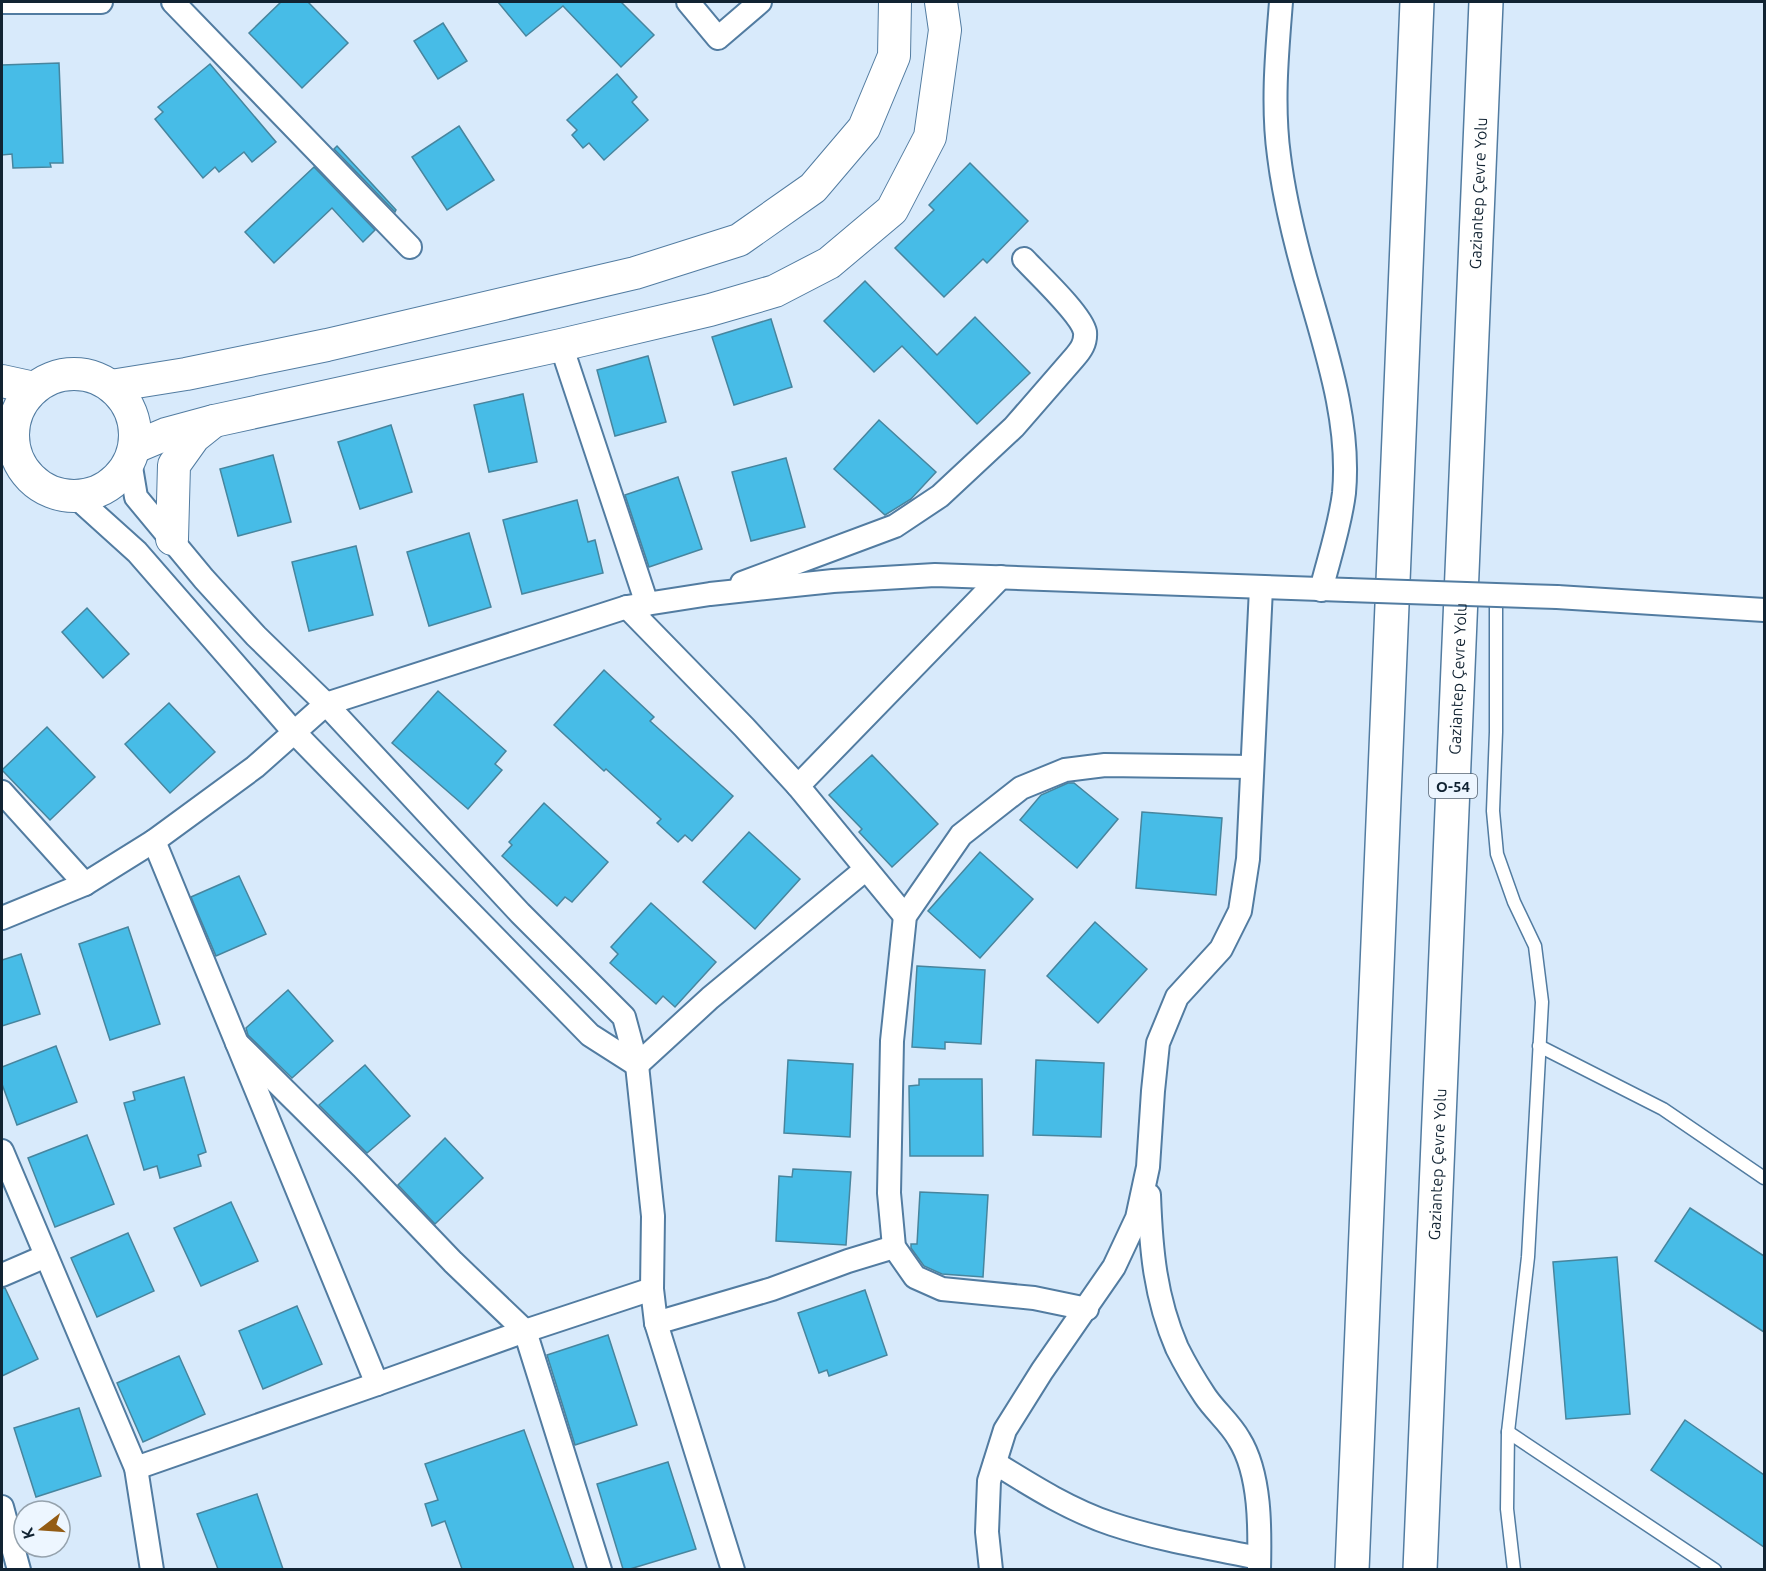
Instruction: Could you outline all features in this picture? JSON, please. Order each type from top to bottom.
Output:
[{"type":"highway","points":[[1352,1569],[1417,2]]},
{"type":"highway","name":"Gaziantep Çevre Yolu","points":[[1420,1569],[1486,2]]},
{"type":"street","points":[[2,2],[94,2]]},
{"type":"street","points":[[173,2],[410,247]]},
{"type":"street","points":[[688,2],[718,38],[760,2]]},
{"type":"street","points":[[111,386],[186,375],[327,345],[635,273],[739,240],[813,188],[864,128],[894,56],[895,2]]},
{"type":"street","points":[[733,1569],[656,1323],[652,1289],[653,1216],[637,1065],[624,1017],[520,913],[326,704],[256,636],[204,579],[136,497],[132,454],[135,434],[129,407],[121,395],[99,379],[86,375],[72,374],[46,380],[34,388],[21,404],[14,423],[15,451],[11,460],[43,488],[62,496],[89,495],[114,482],[132,454],[166,434],[214,421],[561,345],[710,310],[775,291],[829,263],[892,210],[930,137],[945,30],[941,2]]},
{"type":"street","points":[[1281,2],[1275,94],[1279,154],[1291,221],[1337,391],[1343,447],[1344,492],[1337,530],[1321,590]]},
{"type":"street","points":[[710,594],[895,526],[940,496],[1014,427],[1083,347],[1085,332],[1077,315],[1024,259]]},
{"type":"street","points":[[561,345],[637,606],[798,786],[905,916]]},
{"type":"street","points":[[2,381],[34,388]]},
{"type":"street","points":[[172,539],[174,465],[194,437],[214,421]]},
{"type":"street","points":[[76,497],[137,552],[294,732],[590,1035],[637,1065]]},
{"type":"street","points":[[2,918],[85,884],[154,841],[255,767],[326,704],[637,606],[710,594],[833,580],[935,575],[1557,597],[1764,610]]},
{"type":"street","points":[[798,786],[1001,577]]},
{"type":"street","points":[[995,1463],[1058,1501],[1111,1524],[1259,1564],[1258,1511],[1253,1474],[1240,1440],[1204,1395],[1178,1349],[1160,1302],[1151,1246],[1148,1167],[1158,1043],[1177,997],[1221,950],[1240,911],[1248,859],[1261,588]]},
{"type":"street","points":[[1087,1309],[1034,1298],[942,1289],[915,1276],[894,1247],[889,1193],[892,1041],[905,916],[961,835],[1021,788],[1032,783],[1065,770],[1105,765],[1252,767]]},
{"type":"street","points":[[2,792],[85,884]]},
{"type":"street","points":[[154,841],[377,1384]]},
{"type":"street","points":[[637,1065],[710,998],[866,869]]},
{"type":"street","points":[[237,1043],[362,1167],[453,1262],[525,1331],[600,1569]]},
{"type":"street","points":[[2,1151],[136,1468],[152,1569]]},
{"type":"street","points":[[991,1569],[987,1532],[989,1481],[1005,1430],[1042,1371],[1114,1268],[1137,1218],[1148,1167]]},
{"type":"street","points":[[656,1323],[772,1289],[894,1247]]},
{"type":"street","points":[[2,1275],[46,1256]]},
{"type":"street","points":[[136,1468],[525,1331],[652,1289]]},
{"type":"street","points":[[2,1507],[19,1569]]},
{"type":"lane","points":[[1496,595],[1496,732],[1493,811],[1497,854],[1514,902],[1535,946],[1542,1002],[1528,1257],[1508,1432],[1507,1509],[1514,1569]]},
{"type":"lane","points":[[1539,1046],[1663,1109],[1764,1178]]},
{"type":"lane","points":[[1508,1432],[1715,1569]]},
{"type":"building","points":[[281,2],[308,2],[348,43],[302,88],[249,33]]},
{"type":"building","points":[[498,2],[621,2],[654,35],[621,67],[563,6],[526,36]]},
{"type":"building","points":[[443,23],[467,61],[438,79],[414,41]]},
{"type":"building","points":[[59,63],[63,163],[50,163],[51,167],[13,168],[12,154],[2,155],[2,65]]},
{"type":"building","points":[[210,64],[276,142],[252,162],[244,152],[219,172],[215,167],[203,178],[155,119],[163,112],[158,107]]},
{"type":"building","points":[[617,74],[637,97],[632,102],[648,120],[604,160],[589,143],[583,148],[572,135],[577,130],[567,120]]},
{"type":"building","points":[[459,126],[494,180],[447,210],[412,157]]},
{"type":"building","points":[[337,146],[396,210],[395,212],[334,149]]},
{"type":"building","points":[[970,163],[1028,221],[987,263],[983,259],[944,297],[895,248],[934,210],[929,205]]},
{"type":"building","points":[[314,167],[375,230],[363,242],[332,208],[274,263],[245,232]]},
{"type":"building","points":[[865,281],[937,355],[975,317],[1030,373],[977,424],[902,346],[874,372],[824,321]]},
{"type":"building","points":[[771,319],[792,387],[734,405],[712,337]]},
{"type":"building","points":[[648,356],[666,422],[615,436],[597,370]]},
{"type":"building","points":[[523,394],[537,462],[489,472],[474,405]]},
{"type":"building","points":[[879,420],[936,472],[911,499],[885,515],[834,469]]},
{"type":"building","points":[[391,425],[412,492],[360,509],[338,442]]},
{"type":"building","points":[[273,455],[291,522],[238,536],[220,469]]},
{"type":"building","points":[[786,458],[805,527],[751,541],[732,472]]},
{"type":"building","points":[[678,477],[702,549],[649,567],[625,495]]},
{"type":"building","points":[[577,500],[588,542],[595,540],[603,573],[522,594],[503,520]]},
{"type":"building","points":[[469,533],[491,607],[429,626],[407,552]]},
{"type":"building","points":[[356,546],[373,615],[309,631],[292,562]]},
{"type":"building","points":[[87,608],[129,654],[103,678],[62,632]]},
{"type":"building","points":[[604,670],[654,717],[650,721],[733,796],[692,841],[685,835],[678,842],[657,823],[661,819],[554,725]]},
{"type":"building","points":[[438,691],[506,751],[495,764],[502,770],[468,809],[392,743]]},
{"type":"building","points":[[169,703],[215,752],[170,793],[125,744]]},
{"type":"building","points":[[47,727],[95,777],[50,820],[2,770]]},
{"type":"building","points":[[872,755],[938,824],[892,867],[859,832],[862,829],[829,795]]},
{"type":"building","points":[[1068,783],[1074,783],[1118,819],[1077,868],[1020,820],[1041,795]]},
{"type":"building","points":[[544,803],[608,862],[572,902],[565,897],[557,906],[502,856],[512,845],[509,842]]},
{"type":"building","points":[[1142,812],[1222,818],[1216,895],[1136,888]]},
{"type":"building","points":[[749,832],[800,879],[755,929],[703,882]]},
{"type":"building","points":[[980,852],[1033,899],[980,958],[928,911]]},
{"type":"building","points":[[239,876],[266,934],[216,956],[191,897]]},
{"type":"building","points":[[651,903],[716,962],[675,1007],[663,996],[656,1004],[610,963],[618,954],[611,947]]},
{"type":"building","points":[[1095,922],[1147,969],[1098,1023],[1047,976]]},
{"type":"building","points":[[128,927],[160,1024],[110,1040],[79,944]]},
{"type":"building","points":[[21,954],[40,1014],[2,1026],[2,960]]},
{"type":"building","points":[[917,966],[985,970],[981,1044],[945,1042],[945,1049],[912,1047]]},
{"type":"building","points":[[288,990],[333,1041],[292,1078],[248,1035],[246,1028]]},
{"type":"building","points":[[56,1046],[77,1102],[17,1125],[2,1084],[2,1067]]},
{"type":"building","points":[[788,1060],[853,1064],[850,1137],[784,1133]]},
{"type":"building","points":[[1036,1060],[1104,1063],[1101,1137],[1033,1135]]},
{"type":"building","points":[[365,1065],[410,1116],[367,1153],[319,1105]]},
{"type":"building","points":[[184,1077],[206,1152],[198,1155],[201,1166],[160,1178],[157,1166],[144,1170],[124,1103],[135,1100],[133,1092]]},
{"type":"building","points":[[919,1079],[982,1079],[983,1156],[910,1156],[909,1086],[919,1085]]},
{"type":"building","points":[[87,1135],[114,1204],[55,1227],[28,1158]]},
{"type":"building","points":[[445,1138],[483,1178],[435,1224],[398,1185]]},
{"type":"building","points":[[793,1169],[851,1172],[846,1245],[776,1241],[779,1176],[792,1177]]},
{"type":"building","points":[[920,1192],[988,1195],[983,1277],[942,1274],[924,1266],[911,1248],[911,1244],[917,1244]]},
{"type":"building","points":[[231,1202],[258,1261],[201,1286],[174,1228]]},
{"type":"building","points":[[1690,1208],[1764,1256],[1764,1332],[1655,1261]]},
{"type":"building","points":[[128,1233],[154,1291],[97,1317],[71,1258]]},
{"type":"building","points":[[1617,1257],[1630,1414],[1566,1419],[1553,1262]]},
{"type":"building","points":[[2,1288],[5,1288],[38,1359],[2,1376]]},
{"type":"building","points":[[865,1290],[887,1355],[829,1376],[827,1370],[819,1373],[798,1313]]},
{"type":"building","points":[[297,1306],[322,1364],[263,1389],[239,1331]]},
{"type":"building","points":[[608,1335],[637,1425],[575,1445],[547,1355]]},
{"type":"building","points":[[179,1356],[205,1414],[143,1442],[117,1383]]},
{"type":"building","points":[[79,1408],[101,1476],[36,1497],[14,1428]]},
{"type":"building","points":[[1685,1420],[1764,1475],[1764,1547],[1651,1470]]},
{"type":"building","points":[[524,1430],[574,1569],[462,1569],[445,1521],[432,1526],[425,1504],[438,1500],[425,1464]]},
{"type":"building","points":[[668,1462],[696,1549],[630,1569],[623,1569],[597,1484]]},
{"type":"building","points":[[257,1494],[283,1569],[218,1569],[197,1514]]}]
